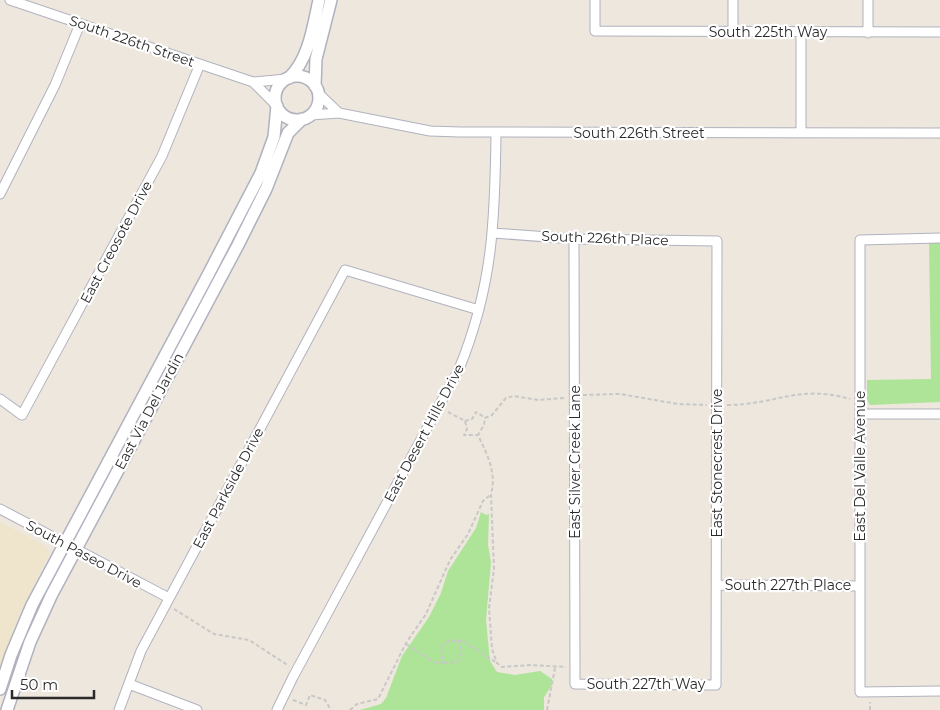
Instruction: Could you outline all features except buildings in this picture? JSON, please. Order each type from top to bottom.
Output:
[{"type":"street","name":"South 226th Street","points":[[10,0],[253,82],[288,79]]},
{"type":"street","points":[[318,0],[301,65],[277,90],[277,105],[284,116],[296,120],[307,117],[318,104],[316,59],[331,0]]},
{"type":"street","name":"South 225th Way","points":[[595,0],[595,31],[940,32]]},
{"type":"street","points":[[733,0],[733,32]]},
{"type":"street","points":[[868,0],[868,33]]},
{"type":"street","points":[[0,194],[55,85],[80,24]]},
{"type":"street","points":[[801,32],[801,133]]},
{"type":"street","name":"East Creosote Drive","points":[[0,399],[22,415],[162,156],[200,64]]},
{"type":"street","points":[[288,79],[307,78],[339,113]]},
{"type":"street","name":"South 226th Street","points":[[253,82],[277,105]]},
{"type":"street","name":"East Via Del Jardin","points":[[0,689],[32,605],[208,276],[260,173],[274,137],[277,105]]},
{"type":"street","name":"South 226th Street","points":[[307,117],[339,113],[430,131],[496,133],[940,133]]},
{"type":"street","name":"East Via Del Jardin","points":[[7,710],[30,642],[75,550],[238,245],[266,189],[288,133],[307,117]]},
{"type":"street","name":"East Desert Hills Drive","points":[[277,710],[296,671],[459,369],[472,336],[489,266],[493,233],[496,133]]},
{"type":"street","name":"South 226th Place","points":[[493,233],[574,239],[717,241]]},
{"type":"street","name":"East Del Valle Avenue","points":[[940,238],[860,240],[860,692],[940,691]]},
{"type":"street","name":"East Silver Creek Lane","points":[[574,239],[576,684]]},
{"type":"street","name":"East Stonecrest Drive","points":[[716,685],[717,241]]},
{"type":"street","name":"East Parkside Drive","points":[[119,710],[141,651],[345,270],[479,310]]},
{"type":"street","points":[[860,414],[940,414]]},
{"type":"street","name":"South Paseo Drive","points":[[0,509],[168,601]]},
{"type":"street","name":"South 227th Place","points":[[717,585],[860,586]]},
{"type":"street","points":[[128,684],[197,710]]},
{"type":"street","name":"South 227th Way","points":[[576,684],[716,685]]},
{"type":"path","points":[[485,418],[492,415],[506,398],[514,396],[538,400],[574,397],[588,393],[620,394],[678,404],[742,405],[810,392],[829,393],[860,402]]},
{"type":"path","points":[[438,407],[465,421],[472,419],[476,412],[485,418]]},
{"type":"path","points":[[478,435],[484,425],[485,418]]},
{"type":"path","points":[[465,421],[467,429],[464,435],[478,435]]},
{"type":"path","points":[[478,435],[491,464],[494,482],[491,494],[494,569],[489,608],[492,649],[497,663]]},
{"type":"path","points":[[350,710],[357,704],[378,698],[406,643],[426,614],[450,560],[468,534],[483,501],[491,494]]},
{"type":"path","points":[[168,601],[214,634],[249,640],[296,671]]},
{"type":"path","points":[[446,663],[442,658],[441,647],[450,640],[458,640],[463,641],[502,667],[530,665],[576,666]]},
{"type":"path","points":[[406,643],[434,662],[446,663],[456,662],[460,656],[461,647],[458,640]]},
{"type":"path","points":[[547,710],[555,667]]},
{"type":"path","points":[[303,710],[310,694],[325,700],[330,710]]},
{"type":"path","points":[[284,696],[306,705]]},
{"type":"shaded area","points":[[0,522],[40,543],[47,548],[49,553],[13,630],[0,669]]},
{"type":"green space","points":[[929,243],[940,243],[940,402],[870,405],[867,400],[867,380],[931,379]]},
{"type":"green space","points":[[481,512],[486,515],[489,514],[488,545],[491,562],[486,620],[490,661],[497,672],[515,675],[540,671],[552,679],[552,685],[544,697],[544,710],[360,710],[381,704],[386,698],[402,656],[429,617],[441,593],[448,571],[476,528]]}]
